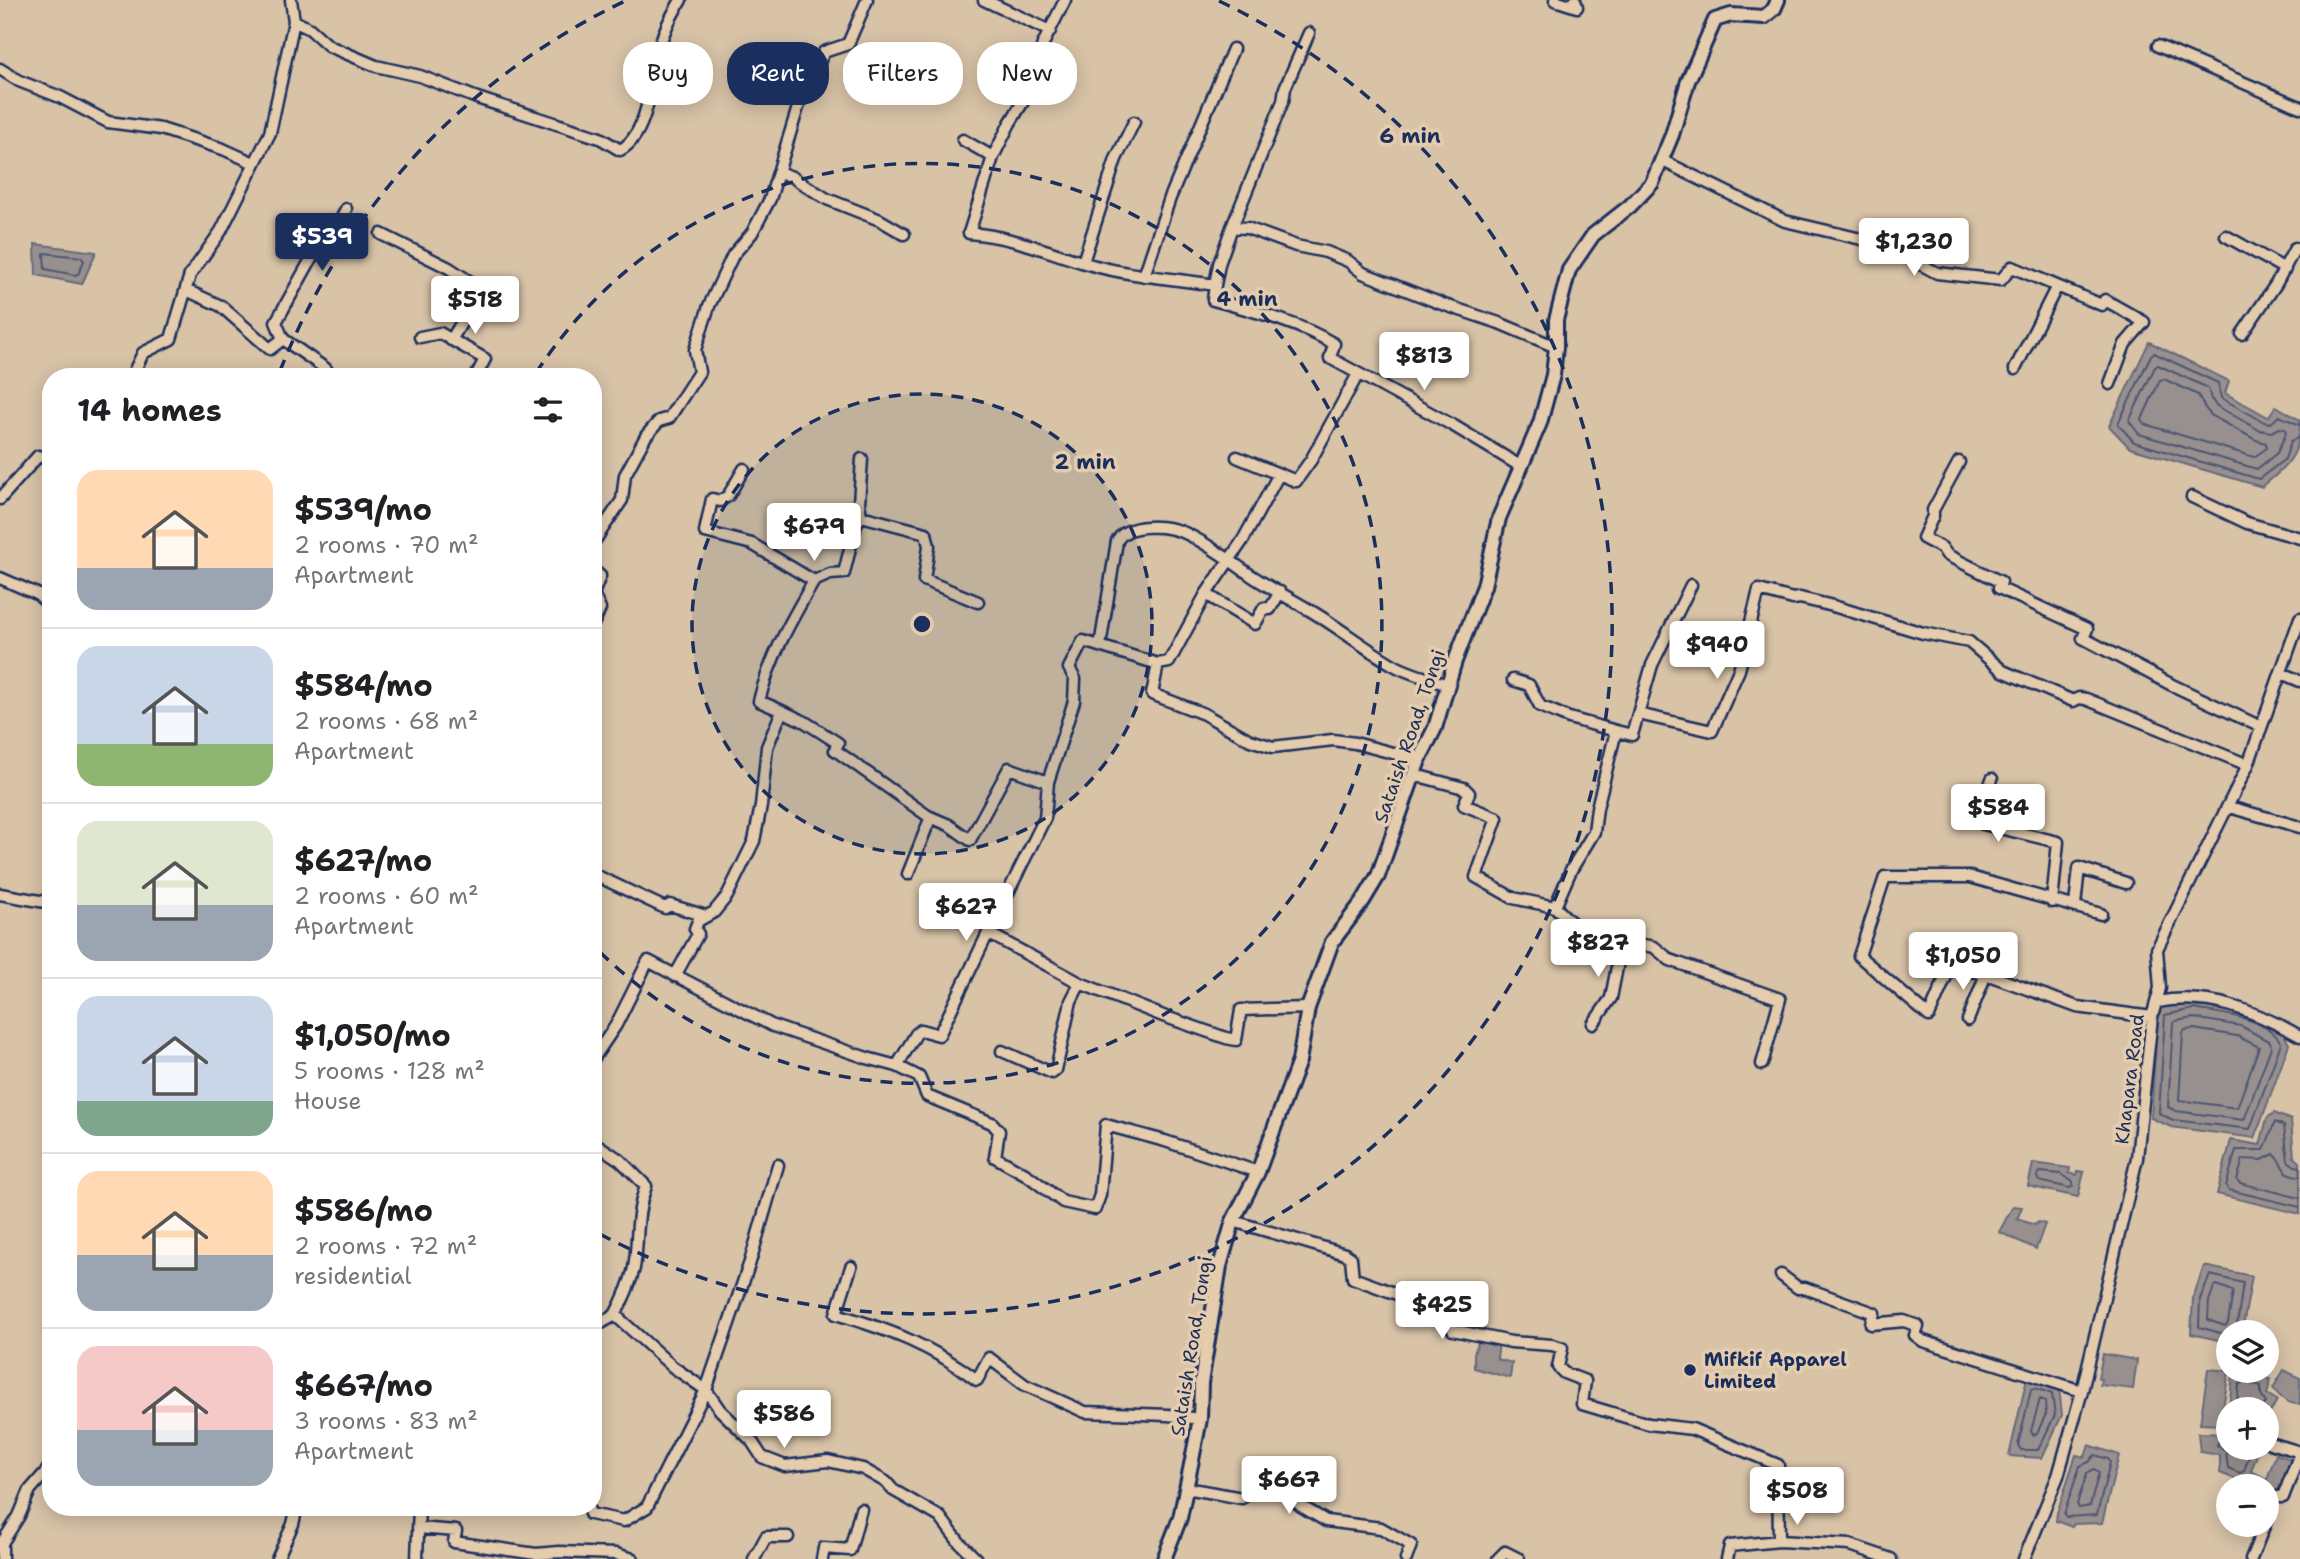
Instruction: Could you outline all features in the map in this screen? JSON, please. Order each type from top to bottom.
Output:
[{"type":"street","points":[[136,368],[143,353],[171,339],[190,275],[221,231],[270,132],[294,21],[291,0]]},
{"type":"street","points":[[294,21],[310,29],[330,46],[376,66],[420,76],[477,98],[600,138],[620,150],[629,146],[649,103],[660,44],[681,0]]},
{"type":"street","points":[[602,530],[622,500],[625,475],[646,436],[659,421],[670,418],[699,372],[695,350],[709,306],[733,255],[752,233],[770,199],[799,104],[824,52],[848,44],[867,0]]},
{"type":"street","points":[[984,0],[1050,31]]},
{"type":"street","points":[[1065,0],[1043,44],[1029,92],[993,157],[969,233],[1032,244],[1083,262],[1144,276],[1215,285]]},
{"type":"street","points":[[1555,0],[1577,7],[1575,0]]},
{"type":"street","name":"Sataish Road, Tongi","points":[[1164,1559],[1180,1518],[1200,1419],[1201,1384],[1220,1266],[1233,1221],[1258,1172],[1299,1061],[1308,1008],[1332,942],[1378,876],[1419,760],[1435,727],[1447,685],[1484,586],[1499,518],[1540,423],[1553,375],[1556,320],[1569,270],[1593,235],[1643,195],[1652,183],[1663,160],[1688,81],[1715,20],[1731,15],[1764,17],[1769,15],[1778,0]]},
{"type":"street","points":[[1309,33],[1284,88],[1283,101],[1232,227],[1219,264],[1213,300],[1258,313],[1325,338],[1334,344],[1330,358],[1454,426],[1520,466]]},
{"type":"street","points":[[2158,46],[2300,107]]},
{"type":"street","points":[[1144,276],[1170,198],[1233,49]]},
{"type":"street","points":[[0,69],[108,122],[161,129],[223,149],[254,163]]},
{"type":"street","points":[[1083,262],[1116,159],[1134,122]]},
{"type":"street","points":[[963,140],[993,157]]},
{"type":"street","points":[[1663,160],[1785,222],[1874,242],[1937,273],[2001,280],[2012,267],[2056,288],[2102,304],[2105,300],[2144,322],[2125,344],[2110,384]]},
{"type":"street","points":[[778,172],[792,177],[827,200],[880,220],[904,234]]},
{"type":"street","points":[[325,368],[283,339],[276,322],[320,243],[338,226],[346,209]]},
{"type":"street","points":[[1232,227],[1247,228],[1296,246],[1326,252],[1348,261],[1363,273],[1556,347]]},
{"type":"street","points":[[381,234],[449,268],[475,285],[465,317],[451,340]]},
{"type":"street","points":[[2226,236],[2285,269]]},
{"type":"street","points":[[2242,334],[2298,249],[2300,237]]},
{"type":"street","points":[[2015,369],[2056,288]]},
{"type":"street","points":[[186,290],[221,306],[270,349],[283,339]]},
{"type":"street","points":[[420,337],[440,333],[485,359],[480,368]]},
{"type":"street","points":[[1237,457],[1296,481],[1311,460],[1358,374]]},
{"type":"street","points":[[0,499],[38,456],[42,457]]},
{"type":"street","points":[[862,459],[859,503],[861,516],[856,524],[844,573],[830,574],[814,581],[783,633],[759,701],[838,743],[835,750],[928,816],[949,825],[970,840],[1009,768],[1048,782]]},
{"type":"street","points":[[1959,462],[1933,510],[1934,516],[1923,538],[1942,548],[1947,555],[2001,582],[1999,588],[2087,629],[2083,638],[2172,685],[2261,727]]},
{"type":"street","points":[[744,468],[728,496],[720,501],[712,499],[705,532],[752,544],[814,581]]},
{"type":"street","points":[[897,1066],[921,1030],[939,1035],[1045,818],[1048,782],[1073,701],[1075,679],[1069,668],[1083,641],[1158,664],[1169,662],[1206,594],[1243,540],[1279,474]]},
{"type":"street","points":[[2192,497],[2247,523],[2300,538]]},
{"type":"street","points":[[861,516],[926,533],[929,546],[924,580],[978,602]]},
{"type":"street","points":[[1100,646],[1117,541],[1121,534],[1127,531],[1151,527],[1183,532],[1394,666],[1447,685]]},
{"type":"street","points":[[0,578],[42,599]]},
{"type":"street","points":[[1513,680],[1529,685],[1540,706],[1569,718],[1632,735],[1652,665],[1691,585]]},
{"type":"street","points":[[1638,714],[1712,732],[1738,670],[1759,590],[1833,606],[1923,633],[1969,642],[2004,671],[2046,692],[2073,701],[2086,699],[2248,765]]},
{"type":"street","points":[[1206,594],[1255,624],[1264,608],[1270,609],[1280,592]]},
{"type":"street","name":"Khapara Road","points":[[2024,1559],[2058,1476],[2082,1391],[2137,1158],[2152,1017],[2160,988],[2157,950],[2248,765],[2300,618]]},
{"type":"street","points":[[1158,664],[1152,694],[1204,714],[1250,740],[1273,747],[1333,740],[1419,760]]},
{"type":"street","points":[[2281,673],[2300,681]]},
{"type":"street","points":[[676,976],[698,934],[695,929],[698,921],[714,912],[727,896],[754,841],[761,806],[767,747],[782,711]]},
{"type":"street","points":[[1555,907],[1571,870],[1594,832],[1597,808],[1616,731]]},
{"type":"street","points":[[1415,775],[1464,788],[1469,793],[1464,805],[1497,818],[1476,877],[1513,898],[1555,907],[1576,927],[1622,941],[1654,947],[1671,960],[1780,999],[1762,1064]]},
{"type":"street","points":[[1992,779],[1985,801],[1983,824],[2058,842],[2052,902]]},
{"type":"street","points":[[2229,807],[2300,827]]},
{"type":"street","points":[[908,874],[927,829],[930,819],[928,816]]},
{"type":"street","points":[[2075,905],[2079,868],[2126,883]]},
{"type":"street","points":[[2101,914],[1970,877],[1885,877],[1859,956],[1929,1016],[1950,967],[1986,975],[2077,1007],[2152,1017]]},
{"type":"street","points":[[602,878],[665,908],[670,905],[705,916]]},
{"type":"street","points":[[0,894],[42,901]]},
{"type":"street","points":[[988,933],[1080,983],[1163,1017],[1236,1040],[1241,1010],[1308,1008]]},
{"type":"street","points":[[1593,1024],[1611,998],[1622,941]]},
{"type":"street","points":[[602,1046],[616,1025],[648,961],[773,1026],[897,1066],[919,1077],[927,1096],[992,1123],[999,1131],[995,1157],[1027,1175],[1063,1202],[1095,1209],[1100,1195],[1106,1125],[1166,1141],[1258,1172]]},
{"type":"street","points":[[1968,1020],[1986,975]]},
{"type":"street","points":[[1002,1051],[1052,1073],[1056,1070],[1071,1001],[1080,983]]},
{"type":"street","points":[[2157,1002],[2181,997],[2239,1007],[2300,1036]]},
{"type":"street","points":[[602,1148],[620,1160],[646,1186],[639,1206],[633,1269],[624,1298],[615,1315],[602,1323]]},
{"type":"street","points":[[600,1516],[624,1521],[647,1507],[706,1390],[750,1262],[778,1165]]},
{"type":"street","points":[[1233,1221],[1345,1254],[1351,1258],[1353,1278],[1449,1313],[1453,1330],[1511,1342],[1541,1343],[1562,1348],[1558,1367],[1564,1373],[1585,1381],[1582,1405],[1649,1424],[1692,1429],[1778,1465],[1779,1541]]},
{"type":"street","points":[[852,1267],[836,1314],[881,1327],[917,1342],[951,1360],[977,1380],[989,1358],[1025,1385],[1085,1412],[1200,1419]]},
{"type":"street","points":[[1781,1275],[1798,1288],[1805,1288],[1874,1312],[1871,1324],[1904,1321],[1918,1326],[1915,1335],[1923,1341],[2082,1391]]},
{"type":"street","points":[[615,1315],[673,1367],[706,1390],[720,1410],[751,1440],[762,1457],[785,1466],[828,1461],[863,1469],[940,1517],[976,1559]]},
{"type":"street","points":[[2279,1446],[2300,1453],[2283,1497],[2279,1497]]},
{"type":"street","points":[[2,1559],[2,1544],[19,1516],[30,1490],[42,1476]]},
{"type":"street","points":[[1186,1488],[1242,1498],[1258,1485],[1285,1492],[1301,1506],[1326,1521],[1381,1528],[1411,1545],[1406,1559]]},
{"type":"street","points":[[822,1559],[824,1548],[849,1550],[861,1509]]},
{"type":"street","points":[[277,1559],[295,1516]]},
{"type":"street","points":[[416,1559],[419,1516]]},
{"type":"street","points":[[418,1528],[456,1531],[454,1542],[536,1554],[616,1554],[633,1559]]},
{"type":"street","points":[[754,1559],[766,1537],[788,1537]]},
{"type":"street","points":[[2251,1559],[2260,1537]]},
{"type":"street","points":[[1727,1559],[1730,1546],[1779,1541],[1850,1545],[1891,1559]]},
{"type":"street","points":[[1498,1559],[1505,1552],[1519,1559]]},
{"type":"water","points":[[35,244],[96,252],[82,284],[36,275]]},
{"type":"water","points":[[2149,342],[2229,381],[2225,393],[2268,417],[2276,406],[2300,420],[2298,443],[2285,466],[2262,487],[2130,448],[2109,426]]},
{"type":"water","points":[[2194,1002],[2246,1011],[2281,1029],[2289,1044],[2255,1138],[2171,1127],[2151,1118],[2158,1007]]},
{"type":"water","points":[[2274,1113],[2291,1120],[2294,1157],[2300,1162],[2300,1214],[2217,1194],[2231,1140],[2260,1145],[2267,1118]]},
{"type":"water","points":[[2033,1163],[2070,1168],[2069,1173],[2077,1175],[2078,1171],[2084,1172],[2078,1197],[2028,1186]]},
{"type":"water","points":[[2013,1206],[2022,1207],[2017,1219],[2035,1225],[2038,1222],[2045,1224],[2036,1249],[1999,1232]]},
{"type":"water","points":[[2204,1266],[2252,1276],[2244,1320],[2216,1320],[2216,1339],[2191,1334],[2193,1298]]},
{"type":"water","points":[[1479,1340],[1499,1341],[1497,1359],[1512,1363],[1510,1378],[1474,1368],[1474,1353]]},
{"type":"water","points":[[2103,1354],[2137,1360],[2133,1389],[2100,1385],[2101,1379],[2098,1378]]},
{"type":"water","points":[[2208,1369],[2216,1370],[2216,1383],[2227,1383],[2225,1397],[2216,1397],[2216,1425],[2200,1424]]},
{"type":"water","points":[[2284,1370],[2300,1378],[2300,1404],[2285,1400],[2273,1388],[2279,1383]]},
{"type":"water","points":[[2027,1378],[2059,1388],[2062,1415],[2042,1458],[2009,1456]]},
{"type":"water","points":[[2232,1383],[2270,1383],[2267,1394],[2272,1397],[2230,1397]]},
{"type":"water","points":[[2198,1433],[2216,1434],[2216,1454],[2200,1452]]},
{"type":"water","points":[[2089,1445],[2119,1455],[2102,1523],[2074,1524],[2072,1527],[2056,1521],[2057,1513],[2076,1455],[2085,1457]]},
{"type":"water","points":[[2279,1455],[2293,1460],[2283,1491],[2279,1492],[2279,1474],[2269,1474],[2274,1460],[2279,1460]]},
{"type":"water","points":[[2220,1460],[2255,1460],[2251,1471],[2257,1474],[2220,1473]]},
{"type":"place","name":"Mifkif Apparel Limited","points":[[1690,1370]]}]
